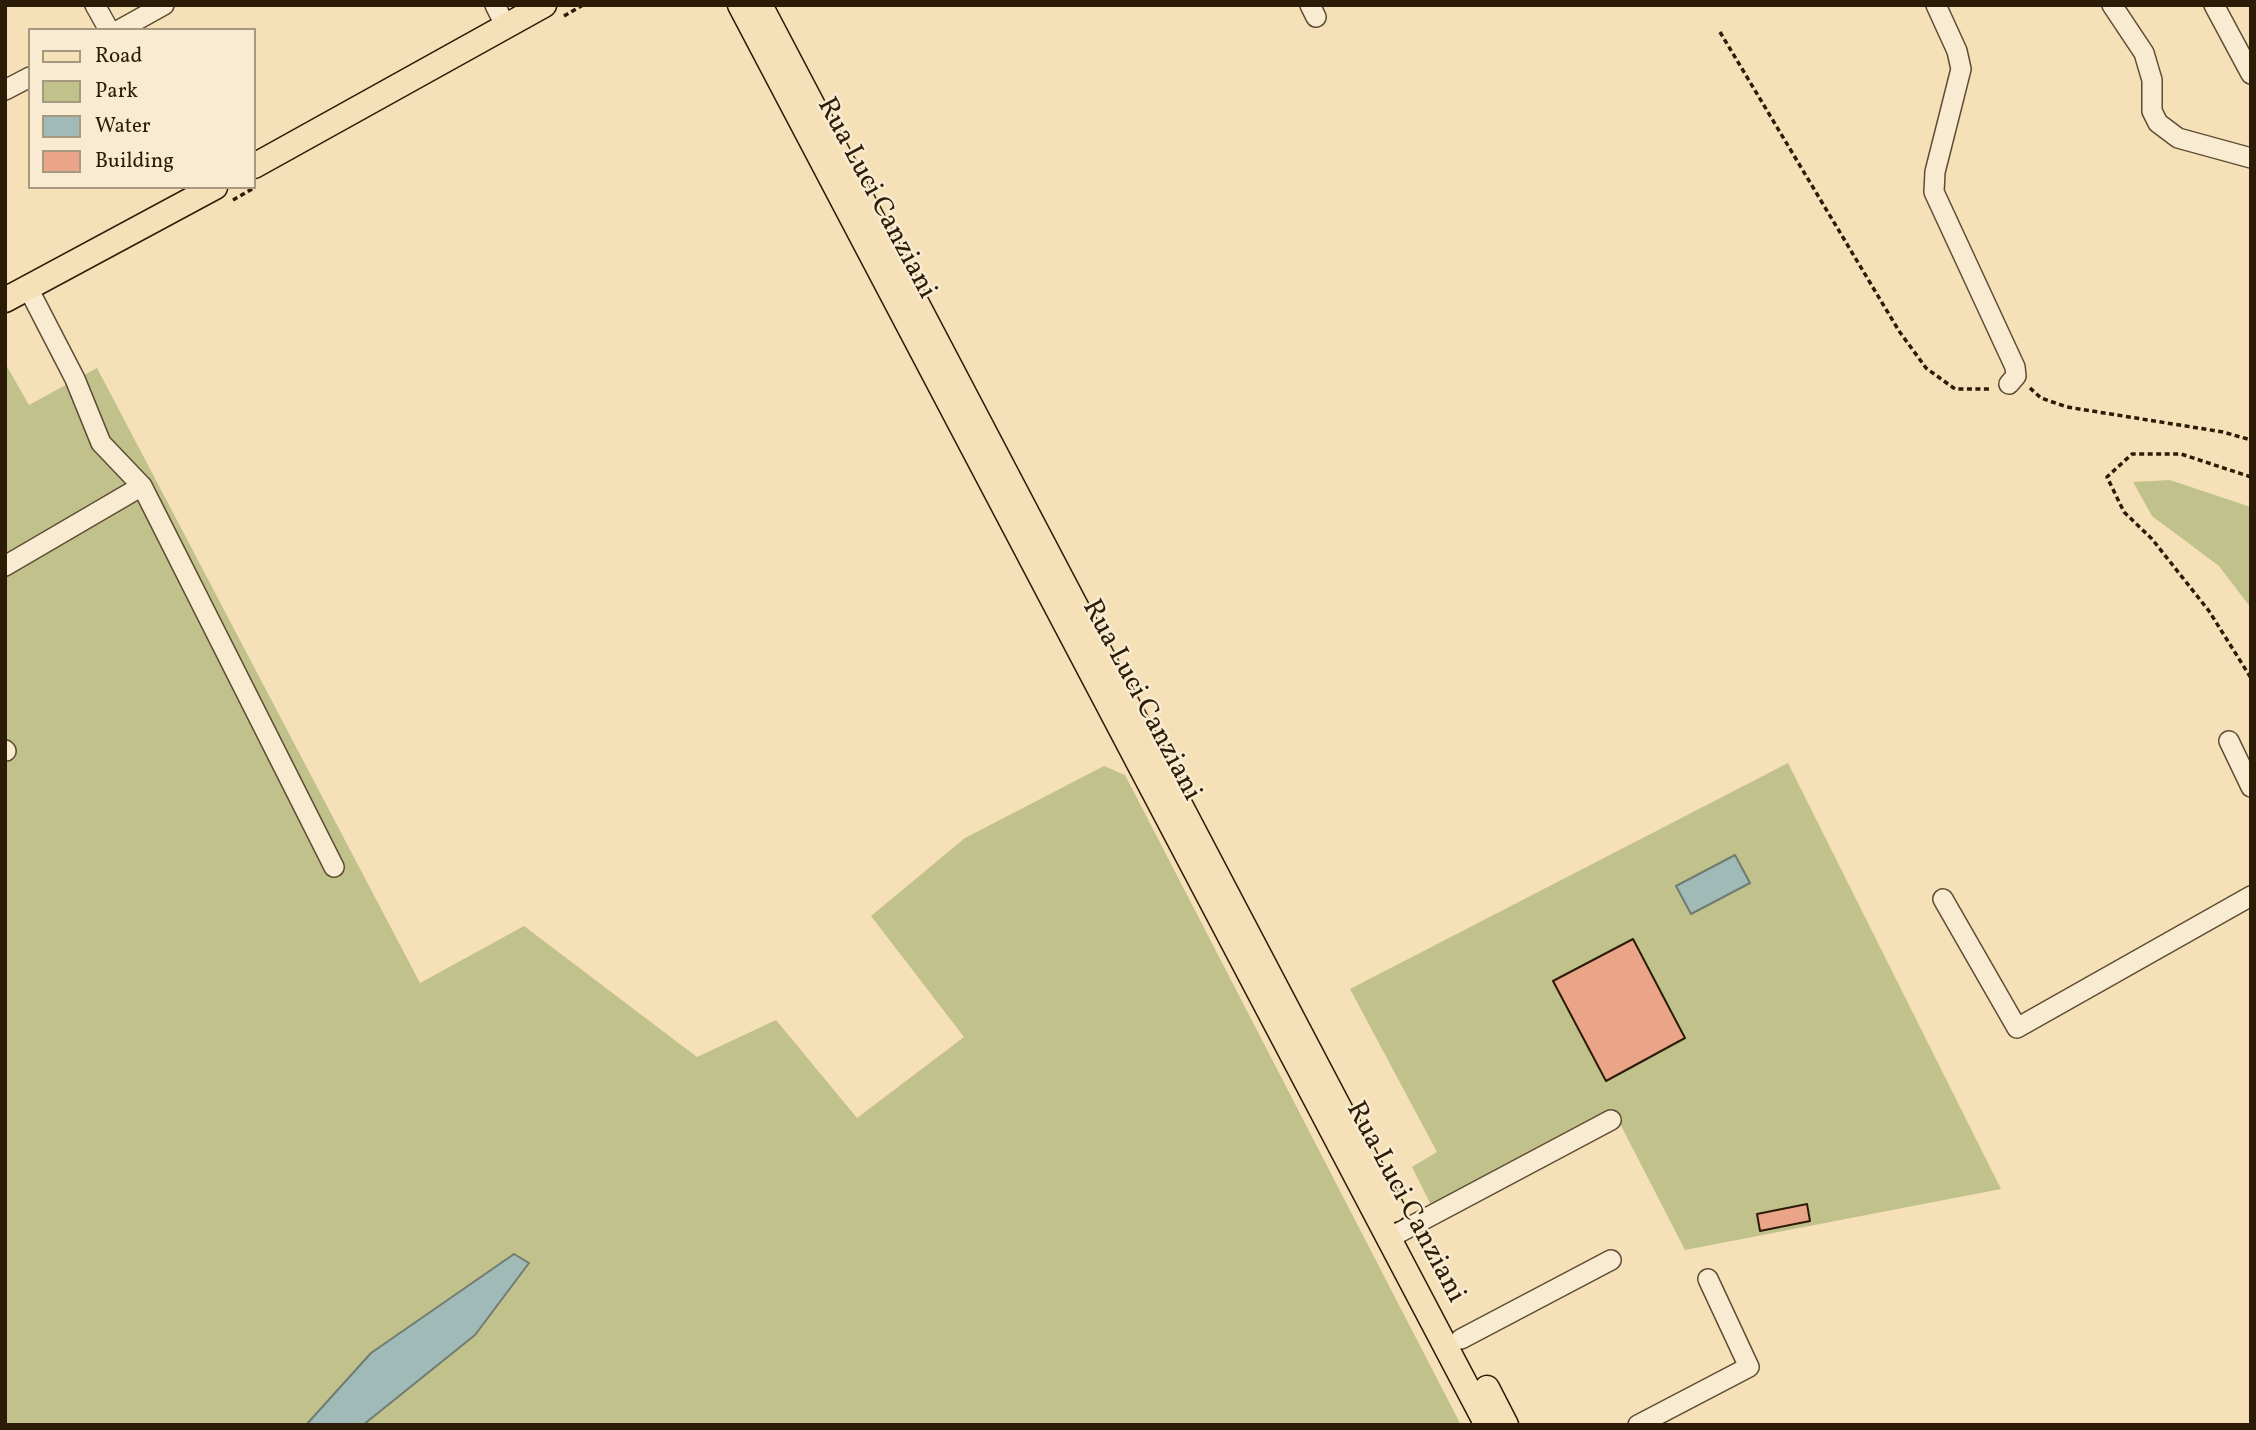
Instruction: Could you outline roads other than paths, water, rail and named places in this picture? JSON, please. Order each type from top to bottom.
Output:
[{"type":"main road","points":[[256,165],[500,16],[544,5]]},
{"type":"main road","name":"Rua Luci Canziani","points":[[740,5],[1396,1234],[1461,1339],[1506,1425]]},
{"type":"main road","name":"Rua Luci Canziani","points":[[760,5],[1396,1234],[1487,1425]]},
{"type":"main road","points":[[5,300],[205,190]]},
{"type":"street","points":[[95,5],[108,28]]},
{"type":"street","points":[[123,28],[164,5]]},
{"type":"street","points":[[1936,5],[1957,51],[1961,69],[1935,172],[1934,192],[2012,380]]},
{"type":"street","points":[[2112,5],[2144,53],[2152,80],[2152,111],[2158,123],[2178,138],[2251,158]]},
{"type":"street","points":[[2214,5],[2251,74]]},
{"type":"street","points":[[5,90],[28,78]]},
{"type":"street","points":[[28,288],[75,379],[101,443],[142,486],[334,867]]},
{"type":"street","points":[[5,566],[142,486]]},
{"type":"street","points":[[2229,741],[2251,787]]},
{"type":"street","points":[[1943,899],[2017,1028],[2251,896]]},
{"type":"street","points":[[1396,1234],[1611,1120]]},
{"type":"street","points":[[1461,1339],[1611,1260]]},
{"type":"street","points":[[1638,1425],[1749,1367],[1708,1279]]},
{"type":"water","points":[[1735,855],[1750,883],[1691,914],[1676,886]]},
{"type":"water","points":[[514,1254],[529,1263],[475,1335],[363,1425],[306,1425],[371,1353]]}]
